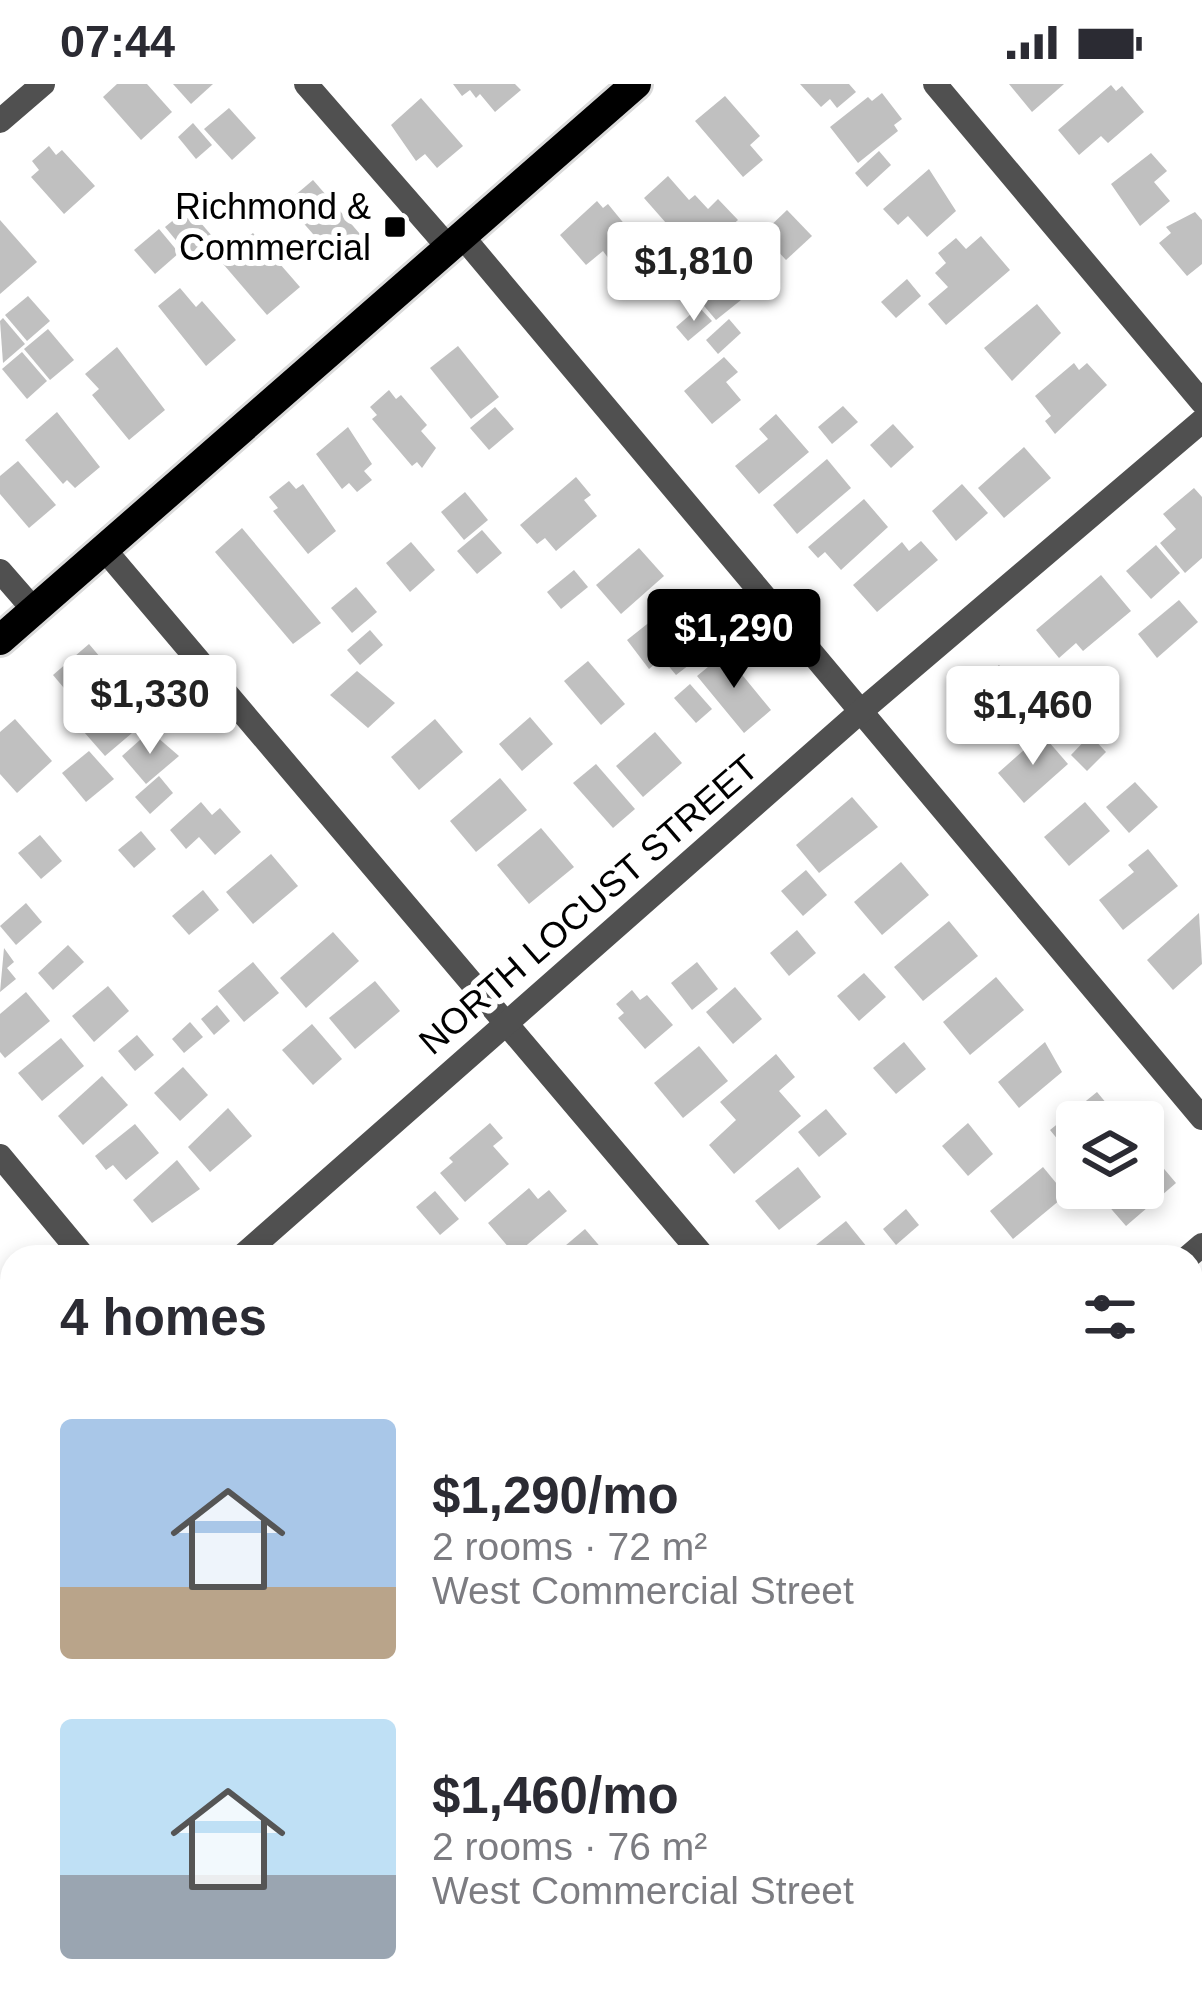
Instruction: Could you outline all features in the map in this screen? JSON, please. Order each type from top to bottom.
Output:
[{"type":"main road","points":[[0,640],[636,84]]},
{"type":"street","points":[[0,121],[43,84]]},
{"type":"street","points":[[306,84],[456,242],[1202,1118]]},
{"type":"street","points":[[935,84],[1202,402]]},
{"type":"street","name":"NORTH LOCUST STREET","points":[[256,1245],[860,712],[1202,421]]},
{"type":"street","points":[[104,549],[694,1245]]},
{"type":"street","points":[[0,571],[34,610]]},
{"type":"street","points":[[0,1156],[74,1245]]},
{"type":"building","points":[[117,84],[147,84],[172,112],[141,140],[103,97]]},
{"type":"building","points":[[173,84],[213,84],[191,104]]},
{"type":"building","points":[[453,84],[515,84],[521,90],[495,112],[480,94],[476,98],[470,90],[462,96]]},
{"type":"building","points":[[800,84],[849,84],[856,92],[837,108],[830,99],[821,107]]},
{"type":"building","points":[[1009,84],[1064,84],[1032,112]]},
{"type":"building","points":[[1111,85],[1116,91],[1122,86],[1144,112],[1108,143],[1101,136],[1079,155],[1058,130]]},
{"type":"building","points":[[882,93],[902,119],[894,125],[898,131],[858,163],[830,127],[868,97],[872,101]]},
{"type":"building","points":[[725,96],[760,136],[750,145],[763,160],[743,177],[695,121]]},
{"type":"building","points":[[421,98],[463,146],[437,168],[425,154],[416,161],[391,125]]},
{"type":"building","points":[[229,108],[256,138],[232,160],[204,129]]},
{"type":"building","points":[[193,123],[212,145],[196,159],[178,137]]},
{"type":"building","points":[[49,146],[56,155],[62,150],[95,186],[64,214],[31,177],[39,170],[32,161]]},
{"type":"building","points":[[879,151],[891,165],[867,187],[855,173]]},
{"type":"building","points":[[1151,153],[1167,171],[1154,182],[1170,201],[1140,226],[1111,184]]},
{"type":"building","points":[[929,169],[956,211],[927,237],[908,216],[898,225],[883,209]]},
{"type":"building","points":[[668,176],[689,200],[695,195],[708,209],[718,199],[738,220],[696,257],[644,198]]},
{"type":"building","points":[[313,180],[360,234],[333,257],[286,203]]},
{"type":"building","points":[[597,201],[603,208],[608,204],[635,237],[609,259],[603,251],[586,265],[560,235]]},
{"type":"building","points":[[188,208],[212,236],[189,256],[165,227]]},
{"type":"building","points":[[787,210],[812,236],[786,260],[762,234]]},
{"type":"building","points":[[1195,212],[1202,220],[1202,264],[1187,276],[1159,243],[1171,233],[1166,227]]},
{"type":"building","points":[[0,220],[37,262],[0,294]]},
{"type":"building","points":[[159,229],[179,253],[155,274],[134,250]]},
{"type":"building","points":[[253,233],[300,287],[267,315],[218,258]]},
{"type":"building","points":[[981,236],[1010,270],[946,325],[928,304],[948,287],[935,273],[946,263],[938,253],[956,238],[966,249]]},
{"type":"building","points":[[719,274],[741,300],[716,320],[694,294]]},
{"type":"building","points":[[907,279],[921,296],[896,318],[881,302]]},
{"type":"building","points":[[180,288],[196,307],[202,301],[236,340],[206,366],[158,306]]},
{"type":"building","points":[[28,296],[50,321],[27,341],[5,315]]},
{"type":"building","points":[[1037,304],[1061,333],[1012,381],[984,348]]},
{"type":"building","points":[[699,307],[712,321],[688,341],[676,327]]},
{"type":"building","points":[[3,318],[25,344],[3,363],[0,321]]},
{"type":"building","points":[[729,319],[741,333],[718,354],[706,340]]},
{"type":"building","points":[[48,329],[74,360],[50,380],[24,349]]},
{"type":"building","points":[[458,346],[499,397],[471,419],[430,368]]},
{"type":"building","points":[[117,347],[165,410],[129,440],[92,395],[99,389],[85,374]]},
{"type":"building","points":[[22,352],[47,381],[27,399],[2,369]]},
{"type":"building","points":[[724,357],[738,372],[726,382],[741,400],[712,424],[684,391]]},
{"type":"building","points":[[1074,363],[1079,370],[1087,363],[1107,385],[1055,434],[1045,421],[1051,416],[1035,396]]},
{"type":"building","points":[[389,390],[396,399],[401,395],[427,425],[421,431],[436,448],[422,468],[417,462],[412,466],[372,419],[377,415],[370,407]]},
{"type":"building","points":[[843,406],[858,422],[832,444],[818,427]]},
{"type":"building","points":[[495,407],[514,429],[489,450],[470,428]]},
{"type":"building","points":[[57,412],[100,467],[75,488],[67,480],[63,484],[25,440]]},
{"type":"building","points":[[776,414],[809,452],[759,494],[735,466],[768,439],[759,429]]},
{"type":"building","points":[[893,424],[914,447],[891,468],[870,445]]},
{"type":"building","points":[[348,427],[372,464],[364,471],[372,480],[357,492],[349,483],[342,489],[316,454]]},
{"type":"building","points":[[1024,447],[1051,478],[1004,518],[978,488]]},
{"type":"building","points":[[827,459],[851,488],[797,534],[773,505]]},
{"type":"building","points":[[18,461],[56,505],[29,528],[0,494],[0,476]]},
{"type":"building","points":[[576,477],[591,495],[584,500],[597,516],[556,551],[545,538],[537,544],[520,525]]},
{"type":"building","points":[[289,481],[296,489],[303,484],[336,531],[308,554],[273,511],[278,508],[269,497]]},
{"type":"building","points":[[962,484],[988,513],[956,541],[932,511]]},
{"type":"building","points":[[1194,488],[1202,497],[1202,558],[1185,573],[1160,543],[1176,529],[1163,514]]},
{"type":"building","points":[[465,492],[488,520],[464,540],[441,512]]},
{"type":"building","points":[[864,499],[888,527],[841,570],[825,552],[818,558],[808,547]]},
{"type":"building","points":[[242,528],[321,623],[293,644],[215,552]]},
{"type":"building","points":[[482,530],[502,553],[477,574],[457,551]]},
{"type":"building","points":[[921,541],[938,560],[877,612],[853,585],[902,542],[909,551]]},
{"type":"building","points":[[411,542],[435,570],[410,592],[386,563]]},
{"type":"building","points":[[1156,545],[1180,573],[1151,599],[1126,571]]},
{"type":"building","points":[[639,548],[664,576],[621,614],[596,585]]},
{"type":"building","points":[[574,570],[588,587],[561,609],[547,592]]},
{"type":"building","points":[[1101,575],[1131,611],[1083,651],[1076,643],[1059,658],[1036,630]]},
{"type":"building","points":[[356,587],[377,612],[352,633],[331,608]]},
{"type":"building","points":[[680,598],[711,648],[676,675],[662,658],[649,669],[627,640]]},
{"type":"building","points":[[1179,600],[1198,622],[1157,658],[1138,634]]},
{"type":"building","points":[[370,630],[383,645],[360,665],[347,650]]},
{"type":"building","points":[[89,644],[128,690],[108,707],[132,733],[105,756],[70,716],[80,707],[53,675]]},
{"type":"building","points":[[731,648],[746,666],[739,671],[771,710],[744,733],[697,676]]},
{"type":"building","points":[[588,661],[625,704],[601,725],[564,681]]},
{"type":"building","points":[[999,665],[1020,689],[1010,698],[1015,704],[981,734],[952,702]]},
{"type":"building","points":[[1036,667],[1052,689],[1035,701],[1019,680]]},
{"type":"building","points":[[357,671],[395,703],[368,728],[330,695]]},
{"type":"building","points":[[690,684],[712,709],[696,723],[674,698]]},
{"type":"building","points":[[530,717],[553,744],[522,771],[499,744]]},
{"type":"building","points":[[15,719],[52,761],[17,793],[0,774],[0,732]]},
{"type":"building","points":[[435,719],[463,752],[419,790],[391,757]]},
{"type":"building","points":[[150,731],[179,756],[146,784],[122,756]]},
{"type":"building","points":[[655,732],[682,763],[643,797],[616,766]]},
{"type":"building","points":[[1042,734],[1068,764],[1024,803],[998,773]]},
{"type":"building","points":[[1090,735],[1106,752],[1087,771],[1071,755]]},
{"type":"building","points":[[89,751],[114,779],[86,802],[62,773]]},
{"type":"building","points":[[596,764],[635,809],[613,828],[573,783]]},
{"type":"building","points":[[159,776],[173,793],[150,814],[135,797]]},
{"type":"building","points":[[500,778],[527,810],[476,852],[450,821]]},
{"type":"building","points":[[1135,782],[1158,807],[1129,833],[1106,807]]},
{"type":"building","points":[[852,797],[878,827],[819,873],[796,845]]},
{"type":"building","points":[[201,802],[212,815],[220,808],[241,832],[215,855],[199,837],[186,849],[170,830]]},
{"type":"building","points":[[1085,802],[1110,831],[1069,866],[1044,837]]},
{"type":"building","points":[[541,828],[574,867],[529,904],[497,865]]},
{"type":"building","points":[[141,831],[156,849],[134,868],[118,850]]},
{"type":"building","points":[[40,835],[62,861],[41,879],[18,853]]},
{"type":"building","points":[[1148,849],[1178,886],[1123,930],[1099,900],[1134,872],[1128,865]]},
{"type":"building","points":[[271,854],[298,886],[253,924],[226,892]]},
{"type":"building","points":[[901,862],[929,895],[882,935],[854,902]]},
{"type":"building","points":[[806,870],[827,895],[803,916],[781,891]]},
{"type":"building","points":[[203,890],[219,910],[189,935],[172,916]]},
{"type":"building","points":[[26,903],[42,922],[16,945],[0,926]]},
{"type":"building","points":[[1199,913],[1202,964],[1173,990],[1147,960]]},
{"type":"building","points":[[949,921],[978,956],[923,1001],[894,967]]},
{"type":"building","points":[[797,930],[816,953],[789,976],[770,953]]},
{"type":"building","points":[[333,932],[359,961],[306,1008],[280,978]]},
{"type":"building","points":[[68,945],[84,962],[53,990],[38,973]]},
{"type":"building","points":[[4,948],[14,962],[7,968],[16,979],[0,992]]},
{"type":"building","points":[[253,962],[279,993],[244,1022],[218,991]]},
{"type":"building","points":[[697,962],[718,989],[692,1010],[671,983]]},
{"type":"building","points":[[864,973],[886,997],[859,1021],[837,996]]},
{"type":"building","points":[[996,977],[1024,1010],[970,1055],[943,1022]]},
{"type":"building","points":[[375,981],[400,1011],[355,1049],[329,1018]]},
{"type":"building","points":[[108,986],[129,1011],[94,1042],[72,1016]]},
{"type":"building","points":[[735,987],[762,1019],[733,1044],[706,1012]]},
{"type":"building","points":[[632,990],[640,1000],[647,995],[673,1025],[645,1049],[618,1018],[624,1013],[616,1004]]},
{"type":"building","points":[[26,992],[50,1021],[5,1058],[0,1052],[0,1014]]},
{"type":"building","points":[[217,1005],[230,1021],[214,1035],[201,1019]]},
{"type":"building","points":[[190,1022],[203,1037],[184,1053],[172,1039]]},
{"type":"building","points":[[312,1024],[342,1059],[313,1085],[282,1050]]},
{"type":"building","points":[[137,1035],[154,1055],[135,1071],[118,1051]]},
{"type":"building","points":[[61,1038],[84,1066],[42,1101],[18,1073]]},
{"type":"building","points":[[904,1042],[926,1069],[896,1094],[873,1068]]},
{"type":"building","points":[[1045,1042],[1062,1072],[1019,1108],[998,1082]]},
{"type":"building","points":[[699,1046],[728,1081],[683,1118],[654,1083]]},
{"type":"building","points":[[776,1054],[795,1077],[779,1091],[801,1116],[734,1174],[709,1145],[736,1120],[720,1102]]},
{"type":"building","points":[[183,1067],[208,1095],[180,1121],[154,1093]]},
{"type":"building","points":[[102,1076],[128,1105],[83,1145],[58,1116]]},
{"type":"building","points":[[228,1108],[252,1136],[210,1172],[188,1147]]},
{"type":"building","points":[[826,1109],[847,1134],[819,1157],[798,1132]]},
{"type":"building","points":[[490,1123],[503,1138],[493,1146],[509,1164],[465,1202],[440,1173],[453,1162],[449,1158]]},
{"type":"building","points":[[968,1123],[993,1154],[968,1176],[942,1146]]},
{"type":"building","points":[[135,1124],[159,1153],[126,1180],[113,1165],[106,1170],[95,1156]]},
{"type":"building","points":[[177,1160],[200,1189],[152,1223],[133,1200]]},
{"type":"building","points":[[798,1167],[821,1197],[779,1230],[755,1201]]},
{"type":"building","points":[[1043,1167],[1056,1183],[1056,1203],[1013,1239],[990,1211]]},
{"type":"building","points":[[1164,1169],[1176,1183],[1164,1193]]},
{"type":"building","points":[[529,1188],[538,1199],[549,1190],[567,1211],[527,1245],[507,1245],[488,1223]]},
{"type":"building","points":[[435,1191],[459,1219],[440,1235],[416,1207]]},
{"type":"building","points":[[906,1209],[919,1225],[896,1245],[883,1229]]},
{"type":"building","points":[[1111,1209],[1146,1209],[1126,1226]]},
{"type":"building","points":[[846,1221],[865,1245],[816,1245]]},
{"type":"building","points":[[585,1229],[599,1245],[566,1245]]},
{"type":"place","name":"Richmond & Commercial","points":[[395,227]]}]
